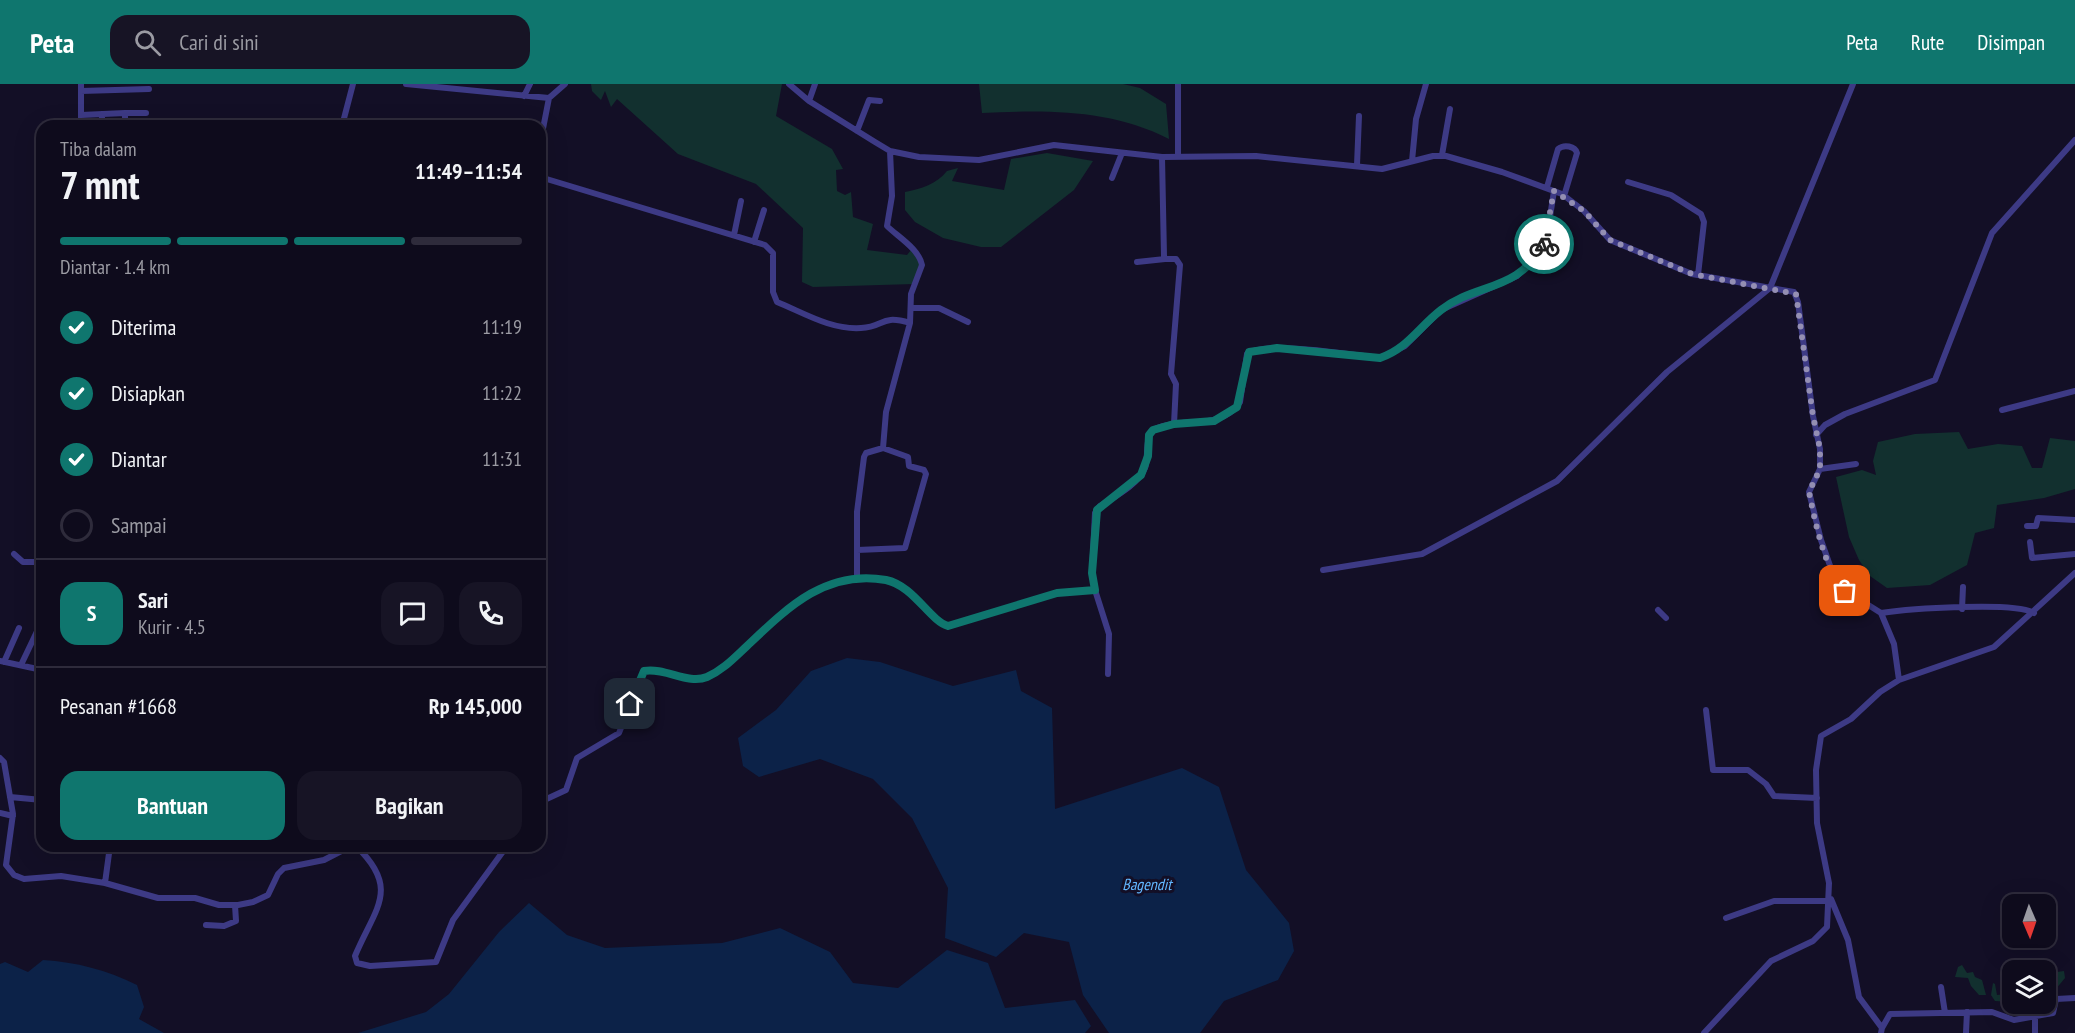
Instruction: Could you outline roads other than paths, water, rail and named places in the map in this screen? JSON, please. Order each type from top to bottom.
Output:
[{"type":"street","points":[[344,120],[353,84]]},
{"type":"street","points":[[406,84],[470,87],[549,98]]},
{"type":"street","points":[[524,96],[530,84]]},
{"type":"street","points":[[545,120],[549,98],[565,84]]},
{"type":"street","points":[[789,84],[808,101],[890,151],[919,157],[979,160],[1054,145],[1162,157],[1256,156],[1382,169],[1442,155],[1469,161],[1547,187],[1584,211],[1610,240],[1698,275],[1794,292],[1797,296],[1820,449],[1820,469],[1809,492],[1821,540],[1834,577],[1845,591],[1881,613],[2006,608],[2034,613]]},
{"type":"street","points":[[808,101],[815,84]]},
{"type":"street","points":[[1178,84],[1178,157]]},
{"type":"street","points":[[1412,161],[1416,119],[1426,84]]},
{"type":"street","points":[[1323,570],[1422,554],[1557,481],[1667,372],[1770,288],[1853,84]]},
{"type":"street","points":[[81,120],[81,87],[149,89]]},
{"type":"street","points":[[857,131],[869,100],[880,101]]},
{"type":"street","points":[[1442,155],[1450,109]]},
{"type":"street","points":[[125,113],[125,120]]},
{"type":"street","points":[[81,115],[146,113]]},
{"type":"street","points":[[102,114],[102,120]]},
{"type":"street","points":[[1357,165],[1359,116]]},
{"type":"street","points":[[1817,437],[1825,425],[1845,414],[1935,380],[1992,233],[2075,140]]},
{"type":"street","points":[[1547,187],[1558,149],[1572,148],[1577,153],[1564,196]]},
{"type":"street","points":[[883,448],[886,412],[910,323],[912,289],[922,265],[921,260],[902,237],[887,226],[892,196],[890,151]]},
{"type":"street","points":[[1112,178],[1122,153]]},
{"type":"street","points":[[1162,157],[1164,255]]},
{"type":"street","points":[[546,179],[765,245],[773,253],[774,295],[842,328],[867,327],[890,318],[910,323]]},
{"type":"street","points":[[1628,182],[1671,195],[1701,214],[1704,222],[1698,275]]},
{"type":"street","points":[[1108,674],[1109,634],[1092,573],[1095,513],[1100,506],[1141,475],[1148,456],[1150,433],[1174,424],[1214,421],[1237,407],[1240,402],[1247,354],[1260,348],[1380,358],[1393,354],[1405,346],[1441,310],[1516,276],[1542,247],[1547,236],[1554,191]]},
{"type":"street","points":[[734,235],[741,201]]},
{"type":"street","points":[[754,242],[764,210]]},
{"type":"street","points":[[1137,262],[1164,255],[1176,259],[1180,265],[1172,374],[1176,384],[1174,424]]},
{"type":"street","points":[[911,308],[939,308],[968,322]]},
{"type":"street","points":[[2002,410],[2075,391]]},
{"type":"street","points":[[857,550],[904,548],[926,474],[924,470],[909,466],[908,457],[883,448],[866,453],[864,457],[857,512],[857,550],[857,579]]},
{"type":"street","points":[[1820,469],[1856,464]]},
{"type":"street","points":[[2027,526],[2036,526],[2038,518],[2075,520]]},
{"type":"street","points":[[2030,542],[2032,558],[2075,554]]},
{"type":"street","points":[[18,557],[36,561]]},
{"type":"street","points":[[1704,1033],[1771,961],[1813,941],[1826,929],[1830,900],[1825,857],[1817,823],[1818,747],[1821,736],[1851,719],[1880,692],[1899,680],[1995,647],[2075,573]]},
{"type":"street","points":[[546,799],[567,790],[574,764],[584,752],[619,733],[644,671],[662,671],[693,679],[706,677],[727,666],[784,612],[816,588],[857,579],[889,581],[919,599],[948,626],[1057,593],[1095,590]]},
{"type":"street","points":[[1962,609],[1963,587]]},
{"type":"street","points":[[1659,611],[1666,618]]},
{"type":"street","points":[[1881,613],[1894,644],[1899,680]]},
{"type":"street","points":[[19,628],[2,661],[36,668]]},
{"type":"street","points":[[21,665],[36,634]]},
{"type":"street","points":[[1706,710],[1713,770],[1748,770],[1766,784],[1773,796],[1817,798]]},
{"type":"street","points":[[0,758],[4,762],[13,816],[6,865],[14,875],[24,879],[61,876],[105,883],[158,898],[195,898],[235,905],[262,899],[284,868],[324,860],[339,852]]},
{"type":"street","points":[[10,797],[36,799]]},
{"type":"street","points":[[0,813],[13,816]]},
{"type":"street","points":[[105,883],[109,852]]},
{"type":"street","points":[[362,852],[372,862],[381,880],[380,898],[355,956],[357,963],[370,966],[435,962],[453,920],[503,852]]},
{"type":"street","points":[[1726,918],[1778,901],[1830,900]]},
{"type":"street","points":[[1830,900],[1848,940],[1859,997],[1880,1028],[1890,1014],[1995,1012],[2014,1020],[2054,1012],[2056,999],[2075,998]]},
{"type":"street","points":[[206,925],[224,926],[236,921],[235,905]]},
{"type":"street","points":[[1941,987],[1945,1013]]},
{"type":"street","points":[[1966,1033],[1967,1012]]},
{"type":"street","points":[[2035,1016],[2036,1033]]},
{"type":"water","name":"Bagendit","points":[[847,658],[880,662],[953,686],[1016,670],[1021,691],[1052,708],[1055,809],[1182,768],[1219,787],[1246,870],[1289,923],[1294,951],[1278,980],[1224,1001],[1200,1033],[1109,1033],[1083,995],[1069,942],[1024,933],[996,957],[945,938],[948,888],[912,818],[873,779],[820,759],[759,777],[743,766],[738,738],[776,710],[811,671]]},
{"type":"water","points":[[529,903],[567,935],[605,948],[722,943],[780,928],[830,952],[853,983],[898,988],[947,950],[988,963],[1005,1008],[1075,1000],[1091,1026],[1085,1033],[358,1033],[426,1012],[449,994],[499,932]]},
{"type":"water","points":[[43,960],[91,968],[137,985],[144,1007],[139,1019],[164,1033],[0,1033],[0,964],[5,962],[28,972]]}]
